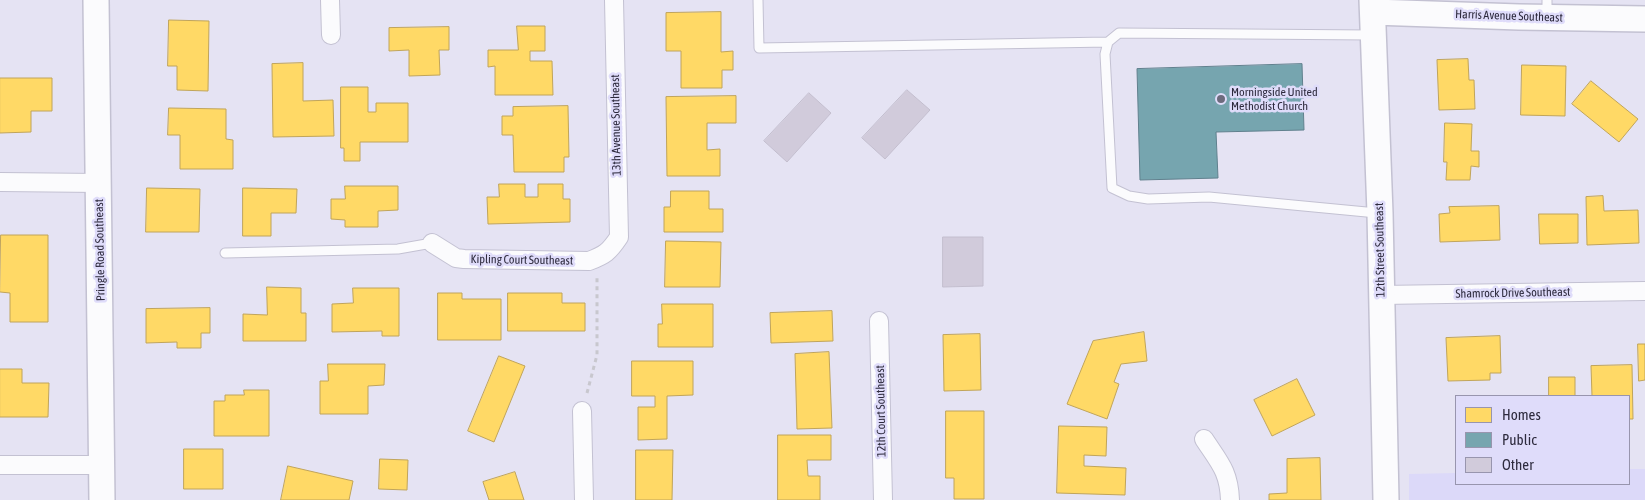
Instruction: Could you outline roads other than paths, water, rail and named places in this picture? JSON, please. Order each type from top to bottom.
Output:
[{"type":"main road","name":"Pringle Road Southeast","points":[[96,0],[102,500]]},
{"type":"main road","name":"Harris Avenue Southeast","points":[[1373,16],[1548,9],[1645,19]]},
{"type":"main road","name":"12th Street Southeast","points":[[1373,16],[1380,213],[1386,500]]},
{"type":"street","points":[[330,0],[331,35]]},
{"type":"street","name":"13th Avenue Southeast","points":[[604,253],[619,237],[614,0]]},
{"type":"street","points":[[0,182],[99,183]]},
{"type":"street","name":"Kipling Court Southeast","points":[[432,242],[456,258],[588,261],[604,253]]},
{"type":"street","name":"Shamrock Drive Southeast","points":[[1381,295],[1645,292]]},
{"type":"street","name":"12th Court Southeast","points":[[879,321],[883,500]]},
{"type":"street","points":[[582,411],[584,500]]},
{"type":"street","points":[[1204,439],[1226,473],[1230,500]]},
{"type":"street","points":[[0,465],[102,465]]},
{"type":"lane","points":[[758,0],[759,48],[1108,42]]},
{"type":"lane","points":[[1373,16],[1119,33],[1108,42],[1105,54],[1112,188],[1129,196],[1148,199],[1209,197],[1380,213]]},
{"type":"lane","points":[[225,253],[398,250],[432,242]]},
{"type":"place","name":"Morningside United Methodist Church","points":[[1221,99]]}]
